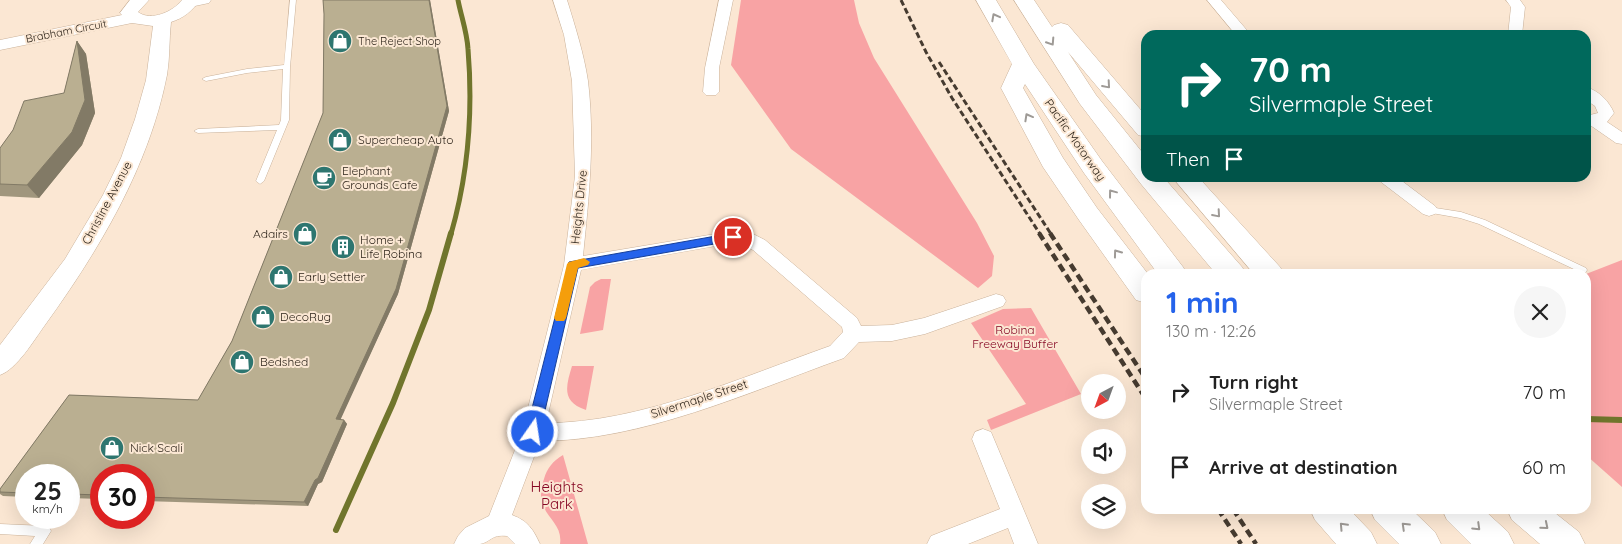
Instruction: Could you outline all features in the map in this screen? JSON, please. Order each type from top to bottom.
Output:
[{"type":"highway","name":"Pacific Motorway","points":[[986,0],[1023,64],[1093,167],[1169,269]]},
{"type":"highway","points":[[1024,0],[1054,20],[1093,70],[1141,124]]},
{"type":"highway","points":[[1024,0],[1088,99],[1141,166]]},
{"type":"highway","points":[[1023,64],[1012,88],[1052,160],[1088,214],[1141,285]]},
{"type":"highway","points":[[1153,182],[1228,269]]},
{"type":"highway","points":[[1189,182],[1266,269]]},
{"type":"highway","points":[[1332,514],[1359,544]]},
{"type":"highway","points":[[1392,514],[1423,544]]},
{"type":"highway","points":[[1464,514],[1496,544]]},
{"type":"highway","points":[[1530,514],[1567,544]]},
{"type":"street","name":"Heights Drive","points":[[497,524],[533,432],[573,264],[583,176],[580,81],[571,35],[560,0]]},
{"type":"street","points":[[711,92],[712,68],[726,0]]},
{"type":"street","points":[[1214,0],[1240,30]]},
{"type":"street","points":[[1513,0],[1518,7],[1516,30]]},
{"type":"street","points":[[135,8],[142,21],[163,19],[180,12],[195,1]]},
{"type":"street","name":"Brabham Circuit","points":[[0,33],[135,8]]},
{"type":"street","name":"Brabham Circuit","points":[[0,45],[135,8]]},
{"type":"street","name":"Christine Avenue","points":[[0,364],[46,305],[78,258],[118,186],[148,111],[156,78],[163,19]]},
{"type":"street","points":[[1591,96],[1602,104],[1606,110],[1603,118],[1591,121]]},
{"type":"street","points":[[1591,121],[1622,139]]},
{"type":"street","points":[[1392,182],[1430,210]]},
{"type":"street","points":[[573,264],[719,239],[745,238],[759,245],[850,323],[854,334],[892,333],[925,326],[996,302]]},
{"type":"street","name":"Silvermaple Street","points":[[533,432],[566,432],[601,428],[690,404],[837,352],[854,334]]},
{"type":"street","points":[[983,439],[1026,544]]},
{"type":"street","points":[[939,544],[1014,515]]},
{"type":"street","points":[[466,544],[472,536],[484,528],[497,524],[508,524],[517,528],[524,534],[528,544]]},
{"type":"lane","points":[[260,181],[285,120],[287,66],[293,0]]},
{"type":"lane","points":[[206,79],[287,66]]},
{"type":"lane","points":[[198,131],[282,127]]},
{"type":"lane","points":[[1430,210],[1461,215],[1482,222],[1581,269]]},
{"type":"lane","points":[[0,529],[45,531],[36,544]]},
{"type":"green space","points":[[741,0],[854,0],[859,23],[874,58],[977,223],[994,256],[992,276],[978,288],[791,149],[731,65]]},
{"type":"green space","points":[[1622,260],[1622,487],[1591,459],[1591,272]]},
{"type":"green space","points":[[601,279],[611,279],[603,330],[580,334],[590,287]]},
{"type":"green space","name":"Robina Freeway Buffer","points":[[1031,308],[1081,394],[991,430],[987,420],[1026,404],[971,323],[1003,309]]},
{"type":"green space","points":[[572,366],[594,366],[586,410],[572,403],[567,393]]},
{"type":"green space","name":"Heights Park","points":[[563,455],[588,544],[560,544],[560,535],[557,528],[544,509],[541,491],[544,479],[553,462]]},
{"type":"building","name":"Home + Life Robina","points":[[323,0],[429,0],[447,106],[396,289],[336,419],[344,420],[318,478],[315,480],[304,502],[155,497],[155,464],[90,464],[90,495],[80,494],[80,464],[18,464],[69,395],[198,400],[232,341],[323,113]]},
{"type":"building","points":[[77,41],[85,100],[72,132],[27,185],[0,184],[0,148],[13,130],[24,101],[64,93]]},
{"type":"building","name":"Home + Life Robina","points":[[15,469],[15,493],[0,492],[0,489]]},
{"type":"waterway","points":[[451,234],[462,189],[468,142],[470,95],[467,43],[458,0]]},
{"type":"waterway","points":[[336,530],[393,403],[429,310],[451,233]]},
{"type":"waterway","points":[[1591,419],[1622,420]]},
{"type":"railway","points":[[901,0],[926,52],[952,98],[1040,234]]},
{"type":"railway","points":[[939,62],[1051,234]]},
{"type":"railway","points":[[1039,233],[1141,391]]},
{"type":"railway","points":[[1050,233],[1141,371]]},
{"type":"railway","points":[[1221,514],[1241,544]]},
{"type":"railway","points":[[1236,514],[1256,544]]},
{"type":"slow traffic","points":[[560,318],[573,264],[584,262]]},
{"type":"place","name":"The Reject Shop","points":[[340,41]]},
{"type":"place","name":"Supercheap Auto","points":[[340,140]]},
{"type":"place","name":"Elephant Grounds Cafe","points":[[324,178]]},
{"type":"place","name":"Adairs","points":[[305,234]]},
{"type":"place","name":"Home + Life Robina","points":[[343,247]]},
{"type":"place","name":"Early Settler","points":[[281,277]]},
{"type":"place","name":"DecoRug","points":[[263,317]]},
{"type":"place","name":"Bedshed","points":[[242,362]]},
{"type":"place","name":"Nick Scali","points":[[112,448]]},
{"type":"route","points":[[533,432],[573,264],[733,237]]}]
